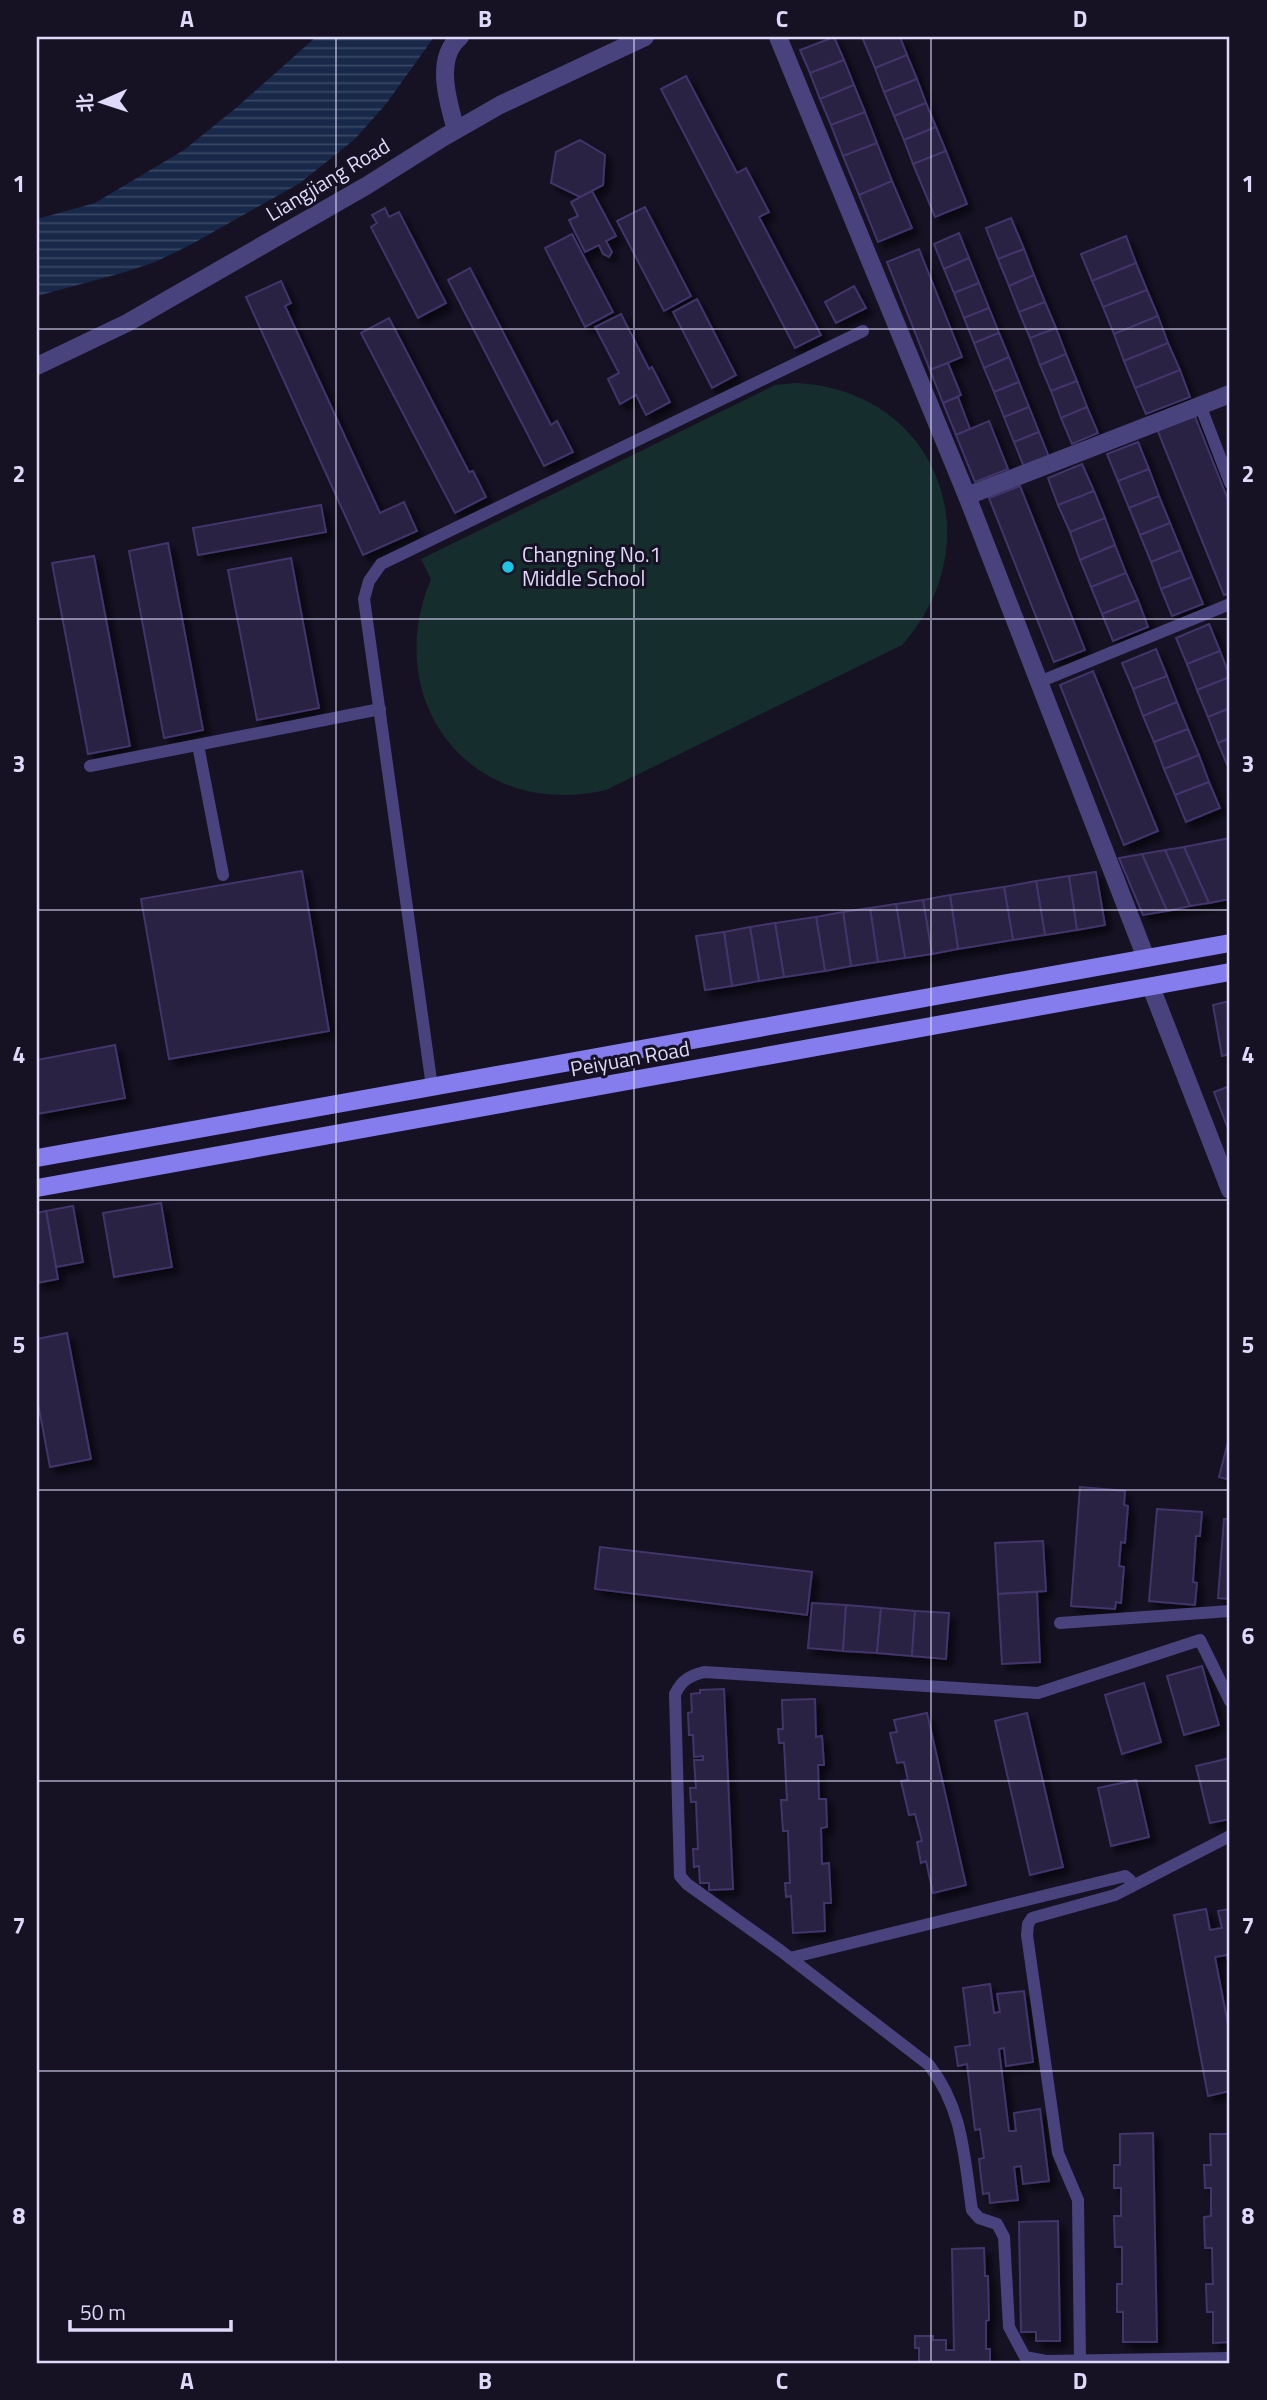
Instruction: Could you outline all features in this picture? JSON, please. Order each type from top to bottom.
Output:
[{"type":"main road","name":"Peiyuan Road","points":[[37,1158],[1230,943]]},
{"type":"main road","name":"Peiyuan Road","points":[[37,1188],[1230,972]]},
{"type":"street","points":[[456,130],[446,89],[446,64],[451,44],[460,37]]},
{"type":"street","name":"Liangjiang Road","points":[[37,366],[127,323],[366,186],[500,105],[645,37]]},
{"type":"street","points":[[778,37],[967,496],[1146,958]]},
{"type":"street","points":[[967,496],[1230,394]]},
{"type":"street","points":[[1151,987],[1230,1190]]},
{"type":"lane","points":[[432,1087],[364,599],[369,581],[380,564],[863,331]]},
{"type":"lane","points":[[1200,405],[1230,483]]},
{"type":"lane","points":[[1039,682],[1230,604]]},
{"type":"lane","points":[[90,766],[380,709]]},
{"type":"lane","points":[[198,745],[223,875]]},
{"type":"lane","points":[[1060,1623],[1230,1611]]},
{"type":"lane","points":[[1230,1701],[1200,1640],[1038,1693],[704,1672],[689,1676],[675,1694],[680,1876],[687,1884],[929,2064],[949,2095],[958,2120],[972,2210],[979,2218],[997,2224],[1004,2237],[1009,2327],[1025,2357],[1044,2362],[1230,2358]]},
{"type":"lane","points":[[1080,2360],[1077,2200],[1058,2153],[1027,1935],[1028,1924],[1032,1918],[1040,1915],[1115,1895],[1230,1836]]},
{"type":"lane","points":[[790,1958],[1125,1876],[1130,1880],[1130,1887]]},
{"type":"green space","points":[[795,383],[844,392],[885,412],[916,441],[937,477],[946,518],[944,561],[930,604],[902,645],[606,790],[558,795],[515,788],[478,770],[449,743],[428,708],[418,669],[418,625],[431,579],[421,559],[775,385]]},
{"type":"water","points":[[316,37],[434,37],[386,104],[355,139],[300,183],[155,262],[37,296],[37,219],[95,203],[184,150]]},
{"type":"building","points":[[834,37],[844,60],[810,73],[800,50]]},
{"type":"building","points":[[862,37],[900,37],[907,55],[875,68]]},
{"type":"building","points":[[907,55],[917,79],[884,92],[875,68]]},
{"type":"building","points":[[844,60],[854,85],[820,99],[810,73]]},
{"type":"building","points":[[686,76],[737,173],[746,168],[769,212],[759,217],[821,335],[795,348],[661,89]]},
{"type":"building","points":[[917,79],[926,103],[894,116],[884,92]]},
{"type":"building","points":[[854,85],[865,112],[831,125],[820,99]]},
{"type":"building","points":[[926,103],[936,127],[904,140],[894,116]]},
{"type":"building","points":[[865,112],[877,143],[843,156],[831,125]]},
{"type":"building","points":[[936,127],[946,151],[913,164],[904,140]]},
{"type":"building","points":[[580,140],[605,155],[603,185],[580,197],[551,183],[556,152]]},
{"type":"building","points":[[877,143],[892,181],[859,195],[843,156]]},
{"type":"building","points":[[946,151],[967,204],[935,217],[913,164]]},
{"type":"building","points":[[892,181],[912,228],[878,242],[859,195]]},
{"type":"building","points":[[592,191],[616,236],[606,241],[612,252],[609,257],[603,254],[599,245],[585,252],[569,220],[578,216],[571,202]]},
{"type":"building","points":[[645,207],[691,296],[664,311],[617,221]]},
{"type":"building","points":[[385,208],[389,217],[399,212],[446,303],[418,318],[371,227],[377,223],[372,215]]},
{"type":"building","points":[[1011,218],[1024,249],[998,259],[986,228]]},
{"type":"building","points":[[959,233],[969,258],[944,269],[934,244]]},
{"type":"building","points":[[572,234],[613,312],[585,327],[545,248]]},
{"type":"building","points":[[1126,236],[1136,263],[1092,281],[1081,254]]},
{"type":"building","points":[[919,249],[962,357],[930,370],[887,262]]},
{"type":"building","points":[[1024,249],[1034,275],[1009,286],[998,259]]},
{"type":"building","points":[[969,258],[979,283],[954,293],[944,269]]},
{"type":"building","points":[[1136,263],[1147,290],[1103,307],[1092,281]]},
{"type":"building","points":[[470,268],[551,425],[557,421],[573,452],[544,466],[448,280]]},
{"type":"building","points":[[1034,275],[1045,302],[1019,312],[1009,286]]},
{"type":"building","points":[[281,281],[291,303],[285,306],[380,513],[404,502],[417,531],[363,555],[246,297]]},
{"type":"building","points":[[979,283],[989,308],[964,318],[954,293]]},
{"type":"building","points":[[854,286],[866,308],[836,323],[825,302]]},
{"type":"building","points":[[1147,290],[1158,316],[1114,334],[1103,307]]},
{"type":"building","points":[[697,299],[736,375],[712,388],[673,312]]},
{"type":"building","points":[[1045,302],[1056,328],[1030,338],[1019,312]]},
{"type":"building","points":[[989,308],[999,333],[974,343],[964,318]]},
{"type":"building","points":[[621,314],[649,369],[652,367],[670,402],[646,415],[636,395],[620,404],[608,379],[619,373],[595,327]]},
{"type":"building","points":[[1158,316],[1168,343],[1124,361],[1114,334]]},
{"type":"building","points":[[389,318],[469,472],[473,471],[486,497],[455,513],[361,333]]},
{"type":"building","points":[[1056,328],[1066,354],[1040,365],[1030,338]]},
{"type":"building","points":[[999,333],[1009,357],[984,368],[974,343]]},
{"type":"building","points":[[1168,343],[1180,370],[1135,388],[1124,361]]},
{"type":"building","points":[[1066,354],[1077,381],[1051,391],[1040,365]]},
{"type":"building","points":[[1009,357],[1019,382],[994,392],[984,368]]},
{"type":"building","points":[[948,363],[961,395],[943,403],[930,370]]},
{"type":"building","points":[[1180,370],[1190,397],[1146,414],[1135,388]]},
{"type":"building","points":[[1077,381],[1087,407],[1061,418],[1051,391]]},
{"type":"building","points":[[1019,382],[1029,407],[1004,417],[994,392]]},
{"type":"building","points":[[958,397],[970,429],[956,435],[943,403]]},
{"type":"building","points":[[1029,407],[1039,432],[1014,442],[1004,417]]},
{"type":"building","points":[[1087,407],[1098,433],[1072,444],[1061,418]]},
{"type":"building","points":[[1194,414],[1230,505],[1230,593],[1224,595],[1157,429]]},
{"type":"building","points":[[989,421],[1008,469],[975,482],[956,435]]},
{"type":"building","points":[[1039,432],[1049,457],[1024,467],[1014,442]]},
{"type":"building","points":[[1138,442],[1149,469],[1118,481],[1107,454]]},
{"type":"building","points":[[1082,464],[1094,491],[1058,505],[1048,478]]},
{"type":"building","points":[[1149,469],[1159,496],[1129,508],[1118,481]]},
{"type":"building","points":[[1020,486],[1085,650],[1054,662],[989,498]]},
{"type":"building","points":[[1094,491],[1105,518],[1070,532],[1058,505]]},
{"type":"building","points":[[1159,496],[1170,523],[1140,535],[1129,508]]},
{"type":"building","points":[[321,505],[326,532],[198,555],[193,528]]},
{"type":"building","points":[[1105,518],[1115,545],[1080,560],[1070,532]]},
{"type":"building","points":[[1170,523],[1181,550],[1151,562],[1140,535]]},
{"type":"building","points":[[168,543],[203,730],[164,738],[129,551]]},
{"type":"building","points":[[1115,545],[1126,573],[1091,587],[1080,560]]},
{"type":"building","points":[[1181,550],[1192,577],[1161,589],[1151,562]]},
{"type":"building","points":[[94,556],[130,746],[88,754],[52,563]]},
{"type":"building","points":[[291,558],[319,708],[257,720],[228,570]]},
{"type":"building","points":[[1126,573],[1138,600],[1102,614],[1091,587]]},
{"type":"building","points":[[1192,577],[1203,604],[1172,616],[1161,589]]},
{"type":"building","points":[[1138,600],[1148,627],[1113,641],[1102,614]]},
{"type":"building","points":[[1209,624],[1220,651],[1187,664],[1176,638]]},
{"type":"building","points":[[1156,649],[1167,676],[1133,689],[1122,663]]},
{"type":"building","points":[[1220,651],[1230,677],[1197,690],[1187,664]]},
{"type":"building","points":[[1093,671],[1158,831],[1124,845],[1060,685]]},
{"type":"building","points":[[1167,676],[1177,702],[1143,716],[1133,689]]},
{"type":"building","points":[[1230,677],[1230,708],[1208,717],[1197,690]]},
{"type":"building","points":[[1177,702],[1188,729],[1154,742],[1143,716]]},
{"type":"building","points":[[1230,708],[1230,738],[1218,743],[1208,717]]},
{"type":"building","points":[[1188,729],[1199,755],[1164,769],[1154,742]]},
{"type":"building","points":[[1230,738],[1230,769],[1229,769],[1218,743]]},
{"type":"building","points":[[1199,755],[1209,782],[1175,795],[1164,769]]},
{"type":"building","points":[[1209,782],[1220,808],[1186,822],[1175,795]]},
{"type":"building","points":[[1230,838],[1230,899],[1209,903],[1184,847]]},
{"type":"building","points":[[1184,847],[1209,903],[1190,906],[1165,850]]},
{"type":"building","points":[[1165,850],[1190,906],[1167,911],[1142,854]]},
{"type":"building","points":[[1142,854],[1167,911],[1143,915],[1119,858]]},
{"type":"building","points":[[302,871],[329,1031],[169,1059],[141,899]]},
{"type":"building","points":[[1096,872],[1105,925],[1077,930],[1069,876]]},
{"type":"building","points":[[1069,876],[1077,930],[1045,935],[1036,881]]},
{"type":"building","points":[[1036,881],[1045,935],[1013,940],[1004,887]]},
{"type":"building","points":[[1004,887],[1013,940],[958,949],[950,895]]},
{"type":"building","points":[[950,895],[958,949],[932,954],[923,900]]},
{"type":"building","points":[[923,900],[932,954],[905,958],[896,904]]},
{"type":"building","points":[[896,904],[905,958],[878,962],[870,908]]},
{"type":"building","points":[[870,908],[878,962],[851,966],[843,912]]},
{"type":"building","points":[[843,912],[851,966],[825,971],[816,917]]},
{"type":"building","points":[[816,917],[825,971],[784,977],[775,923]]},
{"type":"building","points":[[775,923],[784,977],[759,981],[750,927]]},
{"type":"building","points":[[750,927],[759,981],[732,986],[724,932]]},
{"type":"building","points":[[724,932],[732,986],[705,990],[696,936]]},
{"type":"building","points":[[1230,1001],[1230,1054],[1222,1056],[1213,1005]]},
{"type":"building","points":[[115,1045],[125,1098],[37,1114],[37,1060]]},
{"type":"building","points":[[1230,1086],[1230,1134],[1214,1092]]},
{"type":"building","points":[[161,1203],[172,1267],[114,1277],[103,1213]]},
{"type":"building","points":[[73,1206],[83,1262],[56,1267],[46,1211]]},
{"type":"building","points":[[46,1211],[58,1279],[37,1283],[37,1213]]},
{"type":"building","points":[[67,1333],[91,1459],[50,1467],[37,1398],[37,1339]]},
{"type":"building","points":[[1230,1434],[1230,1480],[1219,1477]]},
{"type":"building","points":[[1080,1487],[1125,1491],[1124,1505],[1128,1506],[1125,1543],[1121,1542],[1119,1566],[1124,1567],[1121,1603],[1116,1602],[1115,1609],[1071,1606]]},
{"type":"building","points":[[1157,1509],[1202,1512],[1200,1536],[1196,1536],[1193,1582],[1197,1583],[1195,1605],[1149,1601]]},
{"type":"building","points":[[1224,1519],[1230,1519],[1230,1599],[1218,1598]]},
{"type":"building","points":[[1043,1541],[1046,1591],[998,1594],[995,1543]]},
{"type":"building","points":[[600,1547],[812,1572],[807,1615],[595,1589]]},
{"type":"building","points":[[1037,1592],[1040,1662],[1002,1664],[998,1594]]},
{"type":"building","points":[[812,1603],[846,1605],[843,1651],[808,1648]]},
{"type":"building","points":[[846,1605],[881,1608],[877,1653],[843,1651]]},
{"type":"building","points":[[881,1608],[915,1611],[912,1656],[877,1653]]},
{"type":"building","points":[[915,1611],[949,1613],[946,1659],[912,1656]]},
{"type":"building","points":[[1202,1666],[1219,1725],[1184,1735],[1167,1676]]},
{"type":"building","points":[[1144,1683],[1161,1742],[1122,1754],[1105,1695]]},
{"type":"building","points":[[724,1689],[733,1889],[709,1890],[709,1883],[700,1883],[699,1866],[694,1867],[693,1849],[698,1849],[696,1802],[691,1802],[690,1788],[696,1788],[694,1760],[703,1760],[703,1756],[694,1757],[688,1713],[692,1712],[691,1694],[700,1693],[700,1690]]},
{"type":"building","points":[[815,1699],[816,1737],[822,1736],[824,1765],[818,1765],[819,1799],[826,1799],[827,1827],[821,1828],[822,1864],[829,1863],[831,1903],[824,1903],[825,1931],[793,1933],[791,1896],[786,1897],[785,1883],[790,1883],[788,1831],[783,1831],[781,1800],[787,1800],[784,1743],[779,1743],[778,1729],[783,1729],[782,1700]]},
{"type":"building","points":[[927,1713],[966,1885],[933,1893],[926,1861],[921,1863],[917,1842],[922,1841],[915,1814],[909,1815],[901,1781],[908,1780],[904,1762],[897,1763],[890,1733],[897,1732],[894,1720]]},
{"type":"building","points":[[1027,1713],[1063,1867],[1030,1875],[995,1721]]},
{"type":"building","points":[[1230,1758],[1230,1819],[1210,1823],[1196,1766]]},
{"type":"building","points":[[1136,1780],[1149,1837],[1111,1846],[1098,1788]]},
{"type":"building","points":[[1230,1901],[1230,1972],[1227,1955],[1215,1957],[1230,2035],[1230,2091],[1208,2096],[1174,1915],[1206,1909],[1210,1930],[1222,1928],[1218,1911],[1229,1909]]},
{"type":"building","points":[[990,1984],[994,2013],[1000,2012],[997,1994],[1024,1991],[1033,2062],[1006,2066],[1004,2048],[999,2049],[1009,2131],[1016,2131],[1014,2113],[1040,2109],[1049,2181],[1023,2184],[1021,2166],[1014,2167],[1018,2200],[990,2203],[989,2193],[983,2194],[979,2159],[984,2158],[980,2129],[975,2130],[967,2064],[958,2066],[955,2047],[970,2045],[963,1988]]},
{"type":"building","points":[[1153,2133],[1157,2342],[1123,2342],[1123,2312],[1117,2312],[1117,2284],[1122,2284],[1122,2247],[1115,2247],[1114,2216],[1121,2216],[1121,2188],[1114,2188],[1114,2165],[1120,2165],[1120,2134]]},
{"type":"building","points":[[1210,2134],[1230,2134],[1230,2342],[1213,2343],[1213,2312],[1207,2312],[1206,2284],[1213,2284],[1212,2248],[1205,2248],[1204,2217],[1211,2216],[1211,2188],[1205,2188],[1204,2165],[1211,2165]]},
{"type":"building","points":[[1058,2221],[1060,2341],[1036,2341],[1036,2332],[1021,2332],[1019,2222]]},
{"type":"building","points":[[984,2248],[989,2320],[986,2321],[986,2349],[990,2349],[990,2363],[919,2363],[919,2348],[915,2348],[915,2336],[933,2336],[933,2340],[946,2340],[946,2350],[954,2350],[952,2249]]},
{"type":"place","name":"Changning No.1 Middle School","points":[[508,567]]}]
